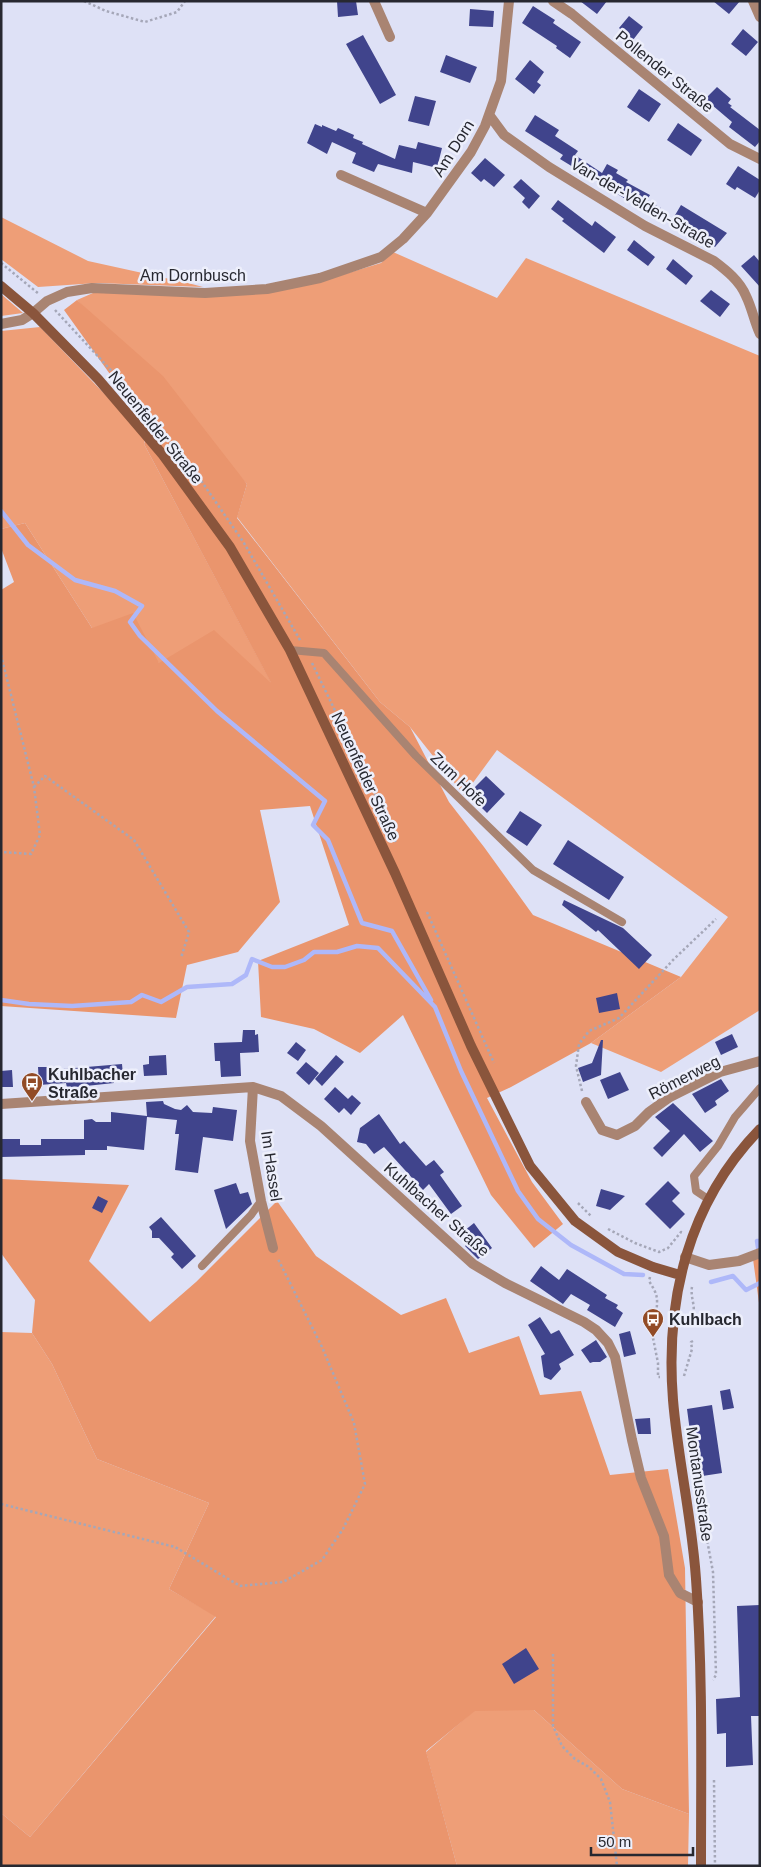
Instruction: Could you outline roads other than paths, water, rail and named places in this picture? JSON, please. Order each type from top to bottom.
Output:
[{"type":"main road","name":"Neuenfelder Straße","points":[[1,286],[34,313],[98,378],[163,455],[230,547],[290,650],[395,873],[471,1046],[530,1166],[575,1221],[618,1252],[653,1267],[680,1275]]},
{"type":"main road","name":"Montanusstraße","points":[[701,1866],[702,1686],[698,1602],[695,1563],[673,1402],[672,1331],[680,1275],[685,1257],[708,1199],[740,1149],[760,1129]]},
{"type":"street","points":[[374,1],[390,37]]},
{"type":"street","name":"Am Dorn","points":[[427,213],[471,152],[490,116],[501,81],[509,1]]},
{"type":"street","name":"Pollender Straße","points":[[553,1],[572,14],[730,144],[760,159]]},
{"type":"street","points":[[753,1],[760,17]]},
{"type":"street","name":"Van-der-Velden-Straße","points":[[490,116],[504,134],[550,167],[610,206],[714,261],[729,272],[746,295],[754,322],[760,334]]},
{"type":"street","points":[[341,175],[427,213]]},
{"type":"street","name":"Am Dornbusch","points":[[34,313],[47,301],[67,292],[92,288],[205,294],[267,289],[320,278],[381,257],[403,239],[427,213]]},
{"type":"street","points":[[1,324],[22,320],[34,313]]},
{"type":"street","name":"Römerweg","points":[[586,1102],[602,1130],[617,1135],[635,1126],[649,1112],[670,1097],[720,1072],[760,1061]]},
{"type":"street","name":"Kuhlbacher Straße","points":[[1,1104],[253,1088],[281,1096],[320,1126],[473,1264],[505,1283],[584,1322],[596,1330],[608,1343],[615,1357],[641,1478],[664,1536],[669,1575],[680,1593],[698,1602]]},
{"type":"street","name":"Im Hassel","points":[[253,1088],[250,1141],[261,1200],[273,1248]]},
{"type":"street","points":[[685,1257],[710,1265],[739,1261],[760,1254]]},
{"type":"lane","name":"Zum Hofe","points":[[290,650],[324,652],[416,756],[533,870],[622,922]]},
{"type":"lane","points":[[708,1199],[696,1191],[694,1176],[718,1146],[735,1116],[760,1088]]},
{"type":"lane","points":[[202,1266],[251,1215],[261,1200]]},
{"type":"waterway","points":[[1,511],[28,545],[75,580],[115,591],[142,606],[130,622],[140,636],[217,711],[325,801],[313,825],[328,840],[362,923],[392,931],[431,1000]]},
{"type":"waterway","points":[[1,1000],[29,1004],[72,1006],[131,1002],[142,995],[161,1002],[187,987],[232,984],[246,975],[252,959],[272,967],[285,967],[304,960],[314,952],[337,952],[357,946],[378,948],[435,1007],[461,1071],[518,1191],[538,1219],[571,1245],[624,1274],[643,1275]]},
{"type":"waterway","points":[[759,1254],[757,1241],[760,1241]]},
{"type":"waterway","points":[[711,1282],[733,1276],[746,1290],[760,1283]]},
{"type":"place","name":"Kuhlbacher Straße","points":[[32,1102]]},
{"type":"place","name":"Kuhlbach","points":[[653,1338]]}]
